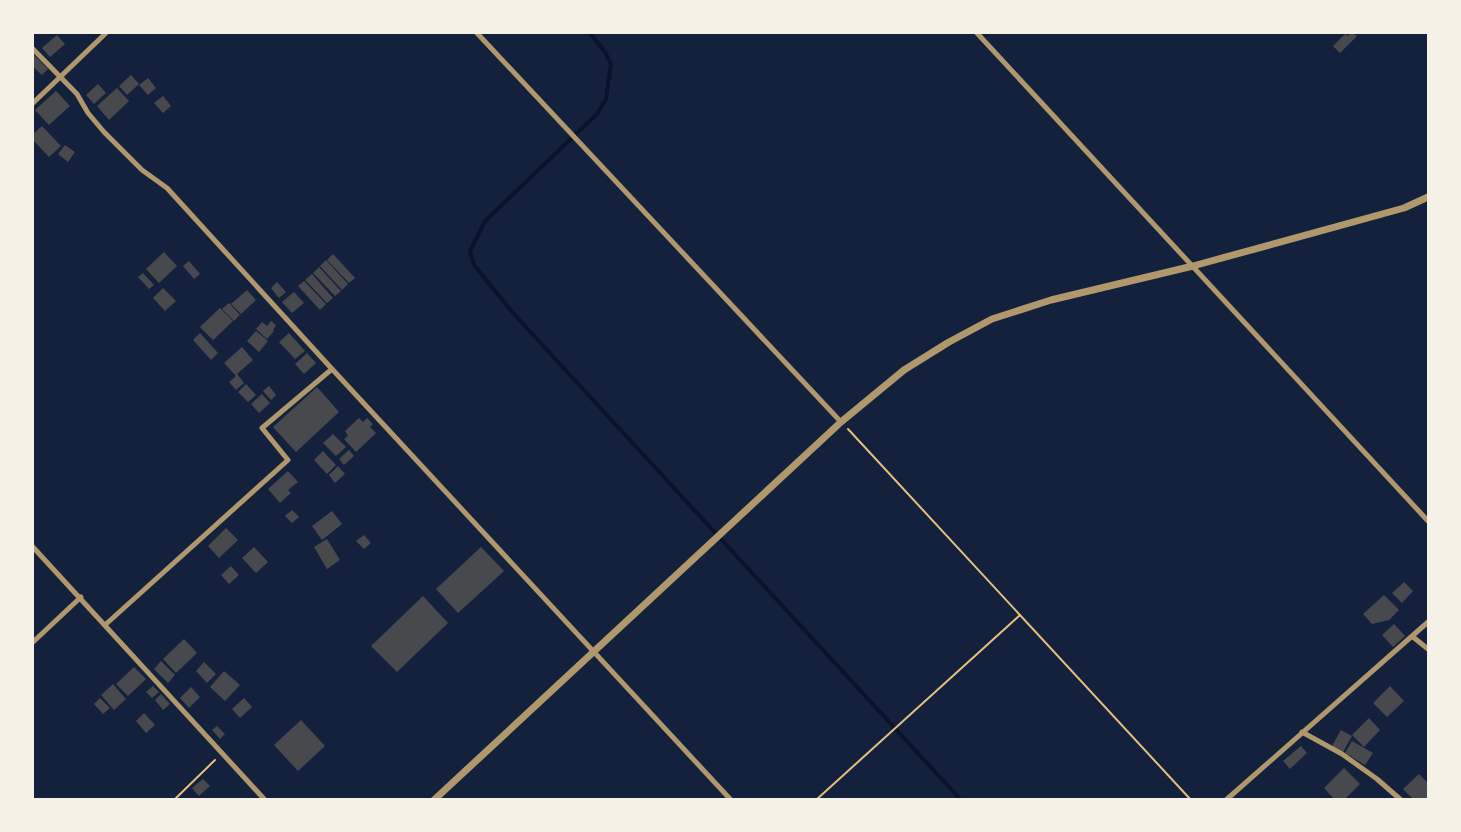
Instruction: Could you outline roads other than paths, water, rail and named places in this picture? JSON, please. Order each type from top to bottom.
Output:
[{"type":"street","points":[[32,104],[107,32]]},
{"type":"street","points":[[476,32],[841,422]]},
{"type":"street","points":[[976,32],[1428,521]]},
{"type":"street","points":[[32,48],[77,94],[88,113],[104,132],[142,170],[166,188],[731,800]]},
{"type":"street","points":[[434,800],[841,422],[904,370],[949,342],[992,319],[1051,300],[1193,266],[1404,208],[1428,197]]},
{"type":"street","points":[[105,625],[288,460],[262,428],[332,369]]},
{"type":"street","points":[[32,546],[81,597],[265,800]]},
{"type":"street","points":[[32,643],[81,597]]},
{"type":"street","points":[[1226,800],[1428,622]]},
{"type":"street","points":[[1413,637],[1428,649]]},
{"type":"street","points":[[1302,732],[1342,754],[1377,779],[1401,800]]},
{"type":"waterway","points":[[589,32],[605,52],[611,64],[606,99],[597,114],[485,221],[470,251],[474,265],[513,313],[961,800]]}]
